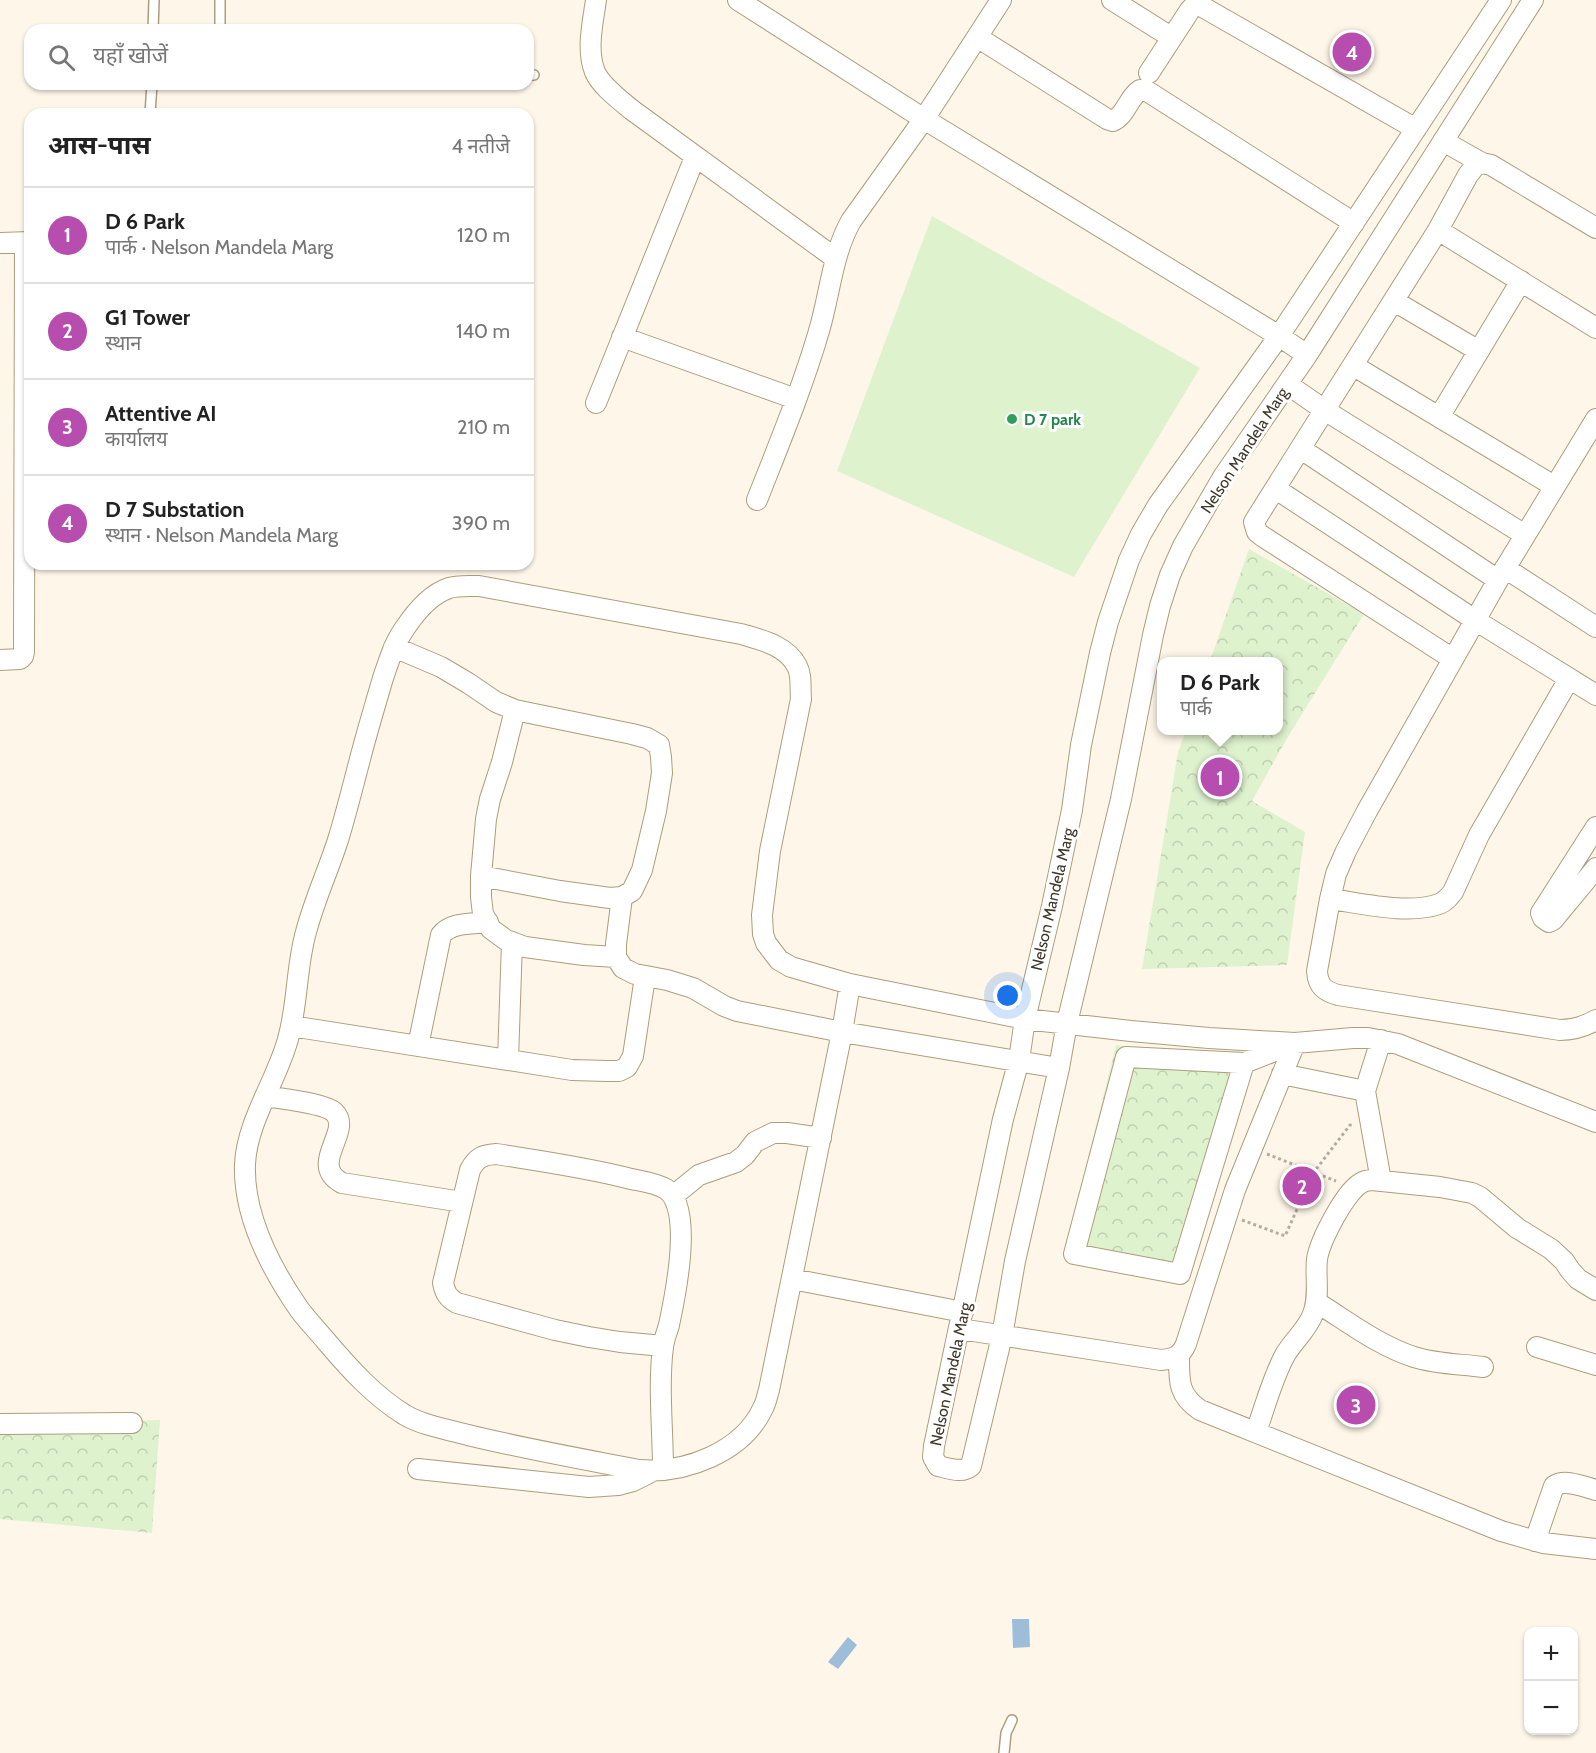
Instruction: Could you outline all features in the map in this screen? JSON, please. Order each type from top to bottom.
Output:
[{"type":"street","points":[[596,0],[591,41],[595,72],[610,91],[695,157],[835,258]]},
{"type":"street","points":[[738,0],[924,119],[1307,355]]},
{"type":"street","points":[[757,500],[796,399],[819,330],[830,291],[835,258],[843,236],[851,221],[924,119],[1001,0]]},
{"type":"street","points":[[1112,0],[1171,37]]},
{"type":"street","name":"Nelson Mandela Marg","points":[[1501,0],[1279,336],[1158,505],[1141,534],[1123,577],[1100,653],[1052,906],[1025,1019],[1019,1060],[1003,1119],[934,1446],[933,1457],[938,1466],[961,1470],[970,1466],[1002,1336],[1015,1261],[1067,1023],[1121,799],[1153,635],[1167,585],[1183,546],[1223,477],[1307,355],[1533,0]]},
{"type":"street","points":[[1149,73],[1190,10],[1194,6],[1201,6],[1416,129]]},
{"type":"street","points":[[977,37],[1113,121],[1119,118],[1135,94],[1140,90],[1147,92],[1354,223]]},
{"type":"street","points":[[1443,141],[1482,163],[1491,165],[1596,228]]},
{"type":"street","points":[[596,403],[695,157]]},
{"type":"street","points":[[1453,659],[1257,532],[1255,527],[1256,518],[1354,366],[1438,230],[1468,175],[1475,166],[1482,163]]},
{"type":"street","points":[[1438,230],[1596,328]]},
{"type":"street","points":[[0,243],[24,242]]},
{"type":"street","points":[[1439,417],[1521,281]]},
{"type":"street","points":[[1394,301],[1479,351]]},
{"type":"street","points":[[622,337],[796,399]]},
{"type":"street","points":[[1354,366],[1554,486]]},
{"type":"street","points":[[1287,384],[1326,411],[1525,535]]},
{"type":"street","points":[[1596,419],[1501,574],[1346,851],[1336,874],[1330,898],[1317,971],[1317,980],[1321,988],[1330,993],[1560,1030],[1584,1027],[1596,1020]]},
{"type":"street","points":[[1301,449],[1501,574],[1596,627]]},
{"type":"street","points":[[1276,489],[1475,620],[1596,695]]},
{"type":"street","points":[[0,660],[20,659],[23,656],[25,570]]},
{"type":"street","points":[[658,1471],[528,1450],[434,1426],[407,1416],[363,1382],[300,1310],[273,1268],[259,1236],[247,1188],[245,1166],[249,1142],[291,1026],[305,935],[338,839],[373,708],[394,647],[404,629],[435,596],[449,588],[479,585],[741,634],[767,641],[789,655],[797,666],[801,699],[770,851],[762,915],[763,934],[771,952],[791,967],[850,984],[1025,1019],[1131,1031],[1295,1043],[1353,1038],[1381,1040],[1398,1044],[1596,1122]]},
{"type":"street","points":[[394,647],[441,667],[496,702],[515,710],[632,734],[647,738],[658,745],[662,773],[650,841],[638,881],[632,891],[622,897],[610,898],[481,876]]},
{"type":"street","points":[[1330,898],[1408,908],[1427,907],[1441,903],[1448,898],[1479,836],[1569,679]]},
{"type":"street","points":[[515,710],[486,819],[481,876],[483,914],[491,928],[506,940],[525,947],[616,957]]},
{"type":"street","points":[[1596,827],[1541,913],[1543,918],[1553,920],[1596,868]]},
{"type":"street","points":[[622,897],[616,957],[623,968],[635,974],[693,988],[737,1011],[842,1032],[1059,1068]]},
{"type":"street","points":[[418,1046],[441,935],[452,926],[488,922]]},
{"type":"street","points":[[508,1060],[512,942]]},
{"type":"street","points":[[291,1026],[572,1070],[619,1071],[627,1067],[633,1056],[645,977]]},
{"type":"street","points":[[418,1469],[589,1486],[618,1485],[658,1471],[699,1462],[728,1447],[748,1430],[764,1408],[769,1390],[850,984]]},
{"type":"street","points":[[1381,1040],[1365,1091],[1381,1181]]},
{"type":"street","points":[[1244,1063],[1180,1274],[1074,1254],[1126,1057],[1244,1063],[1295,1043]]},
{"type":"street","points":[[1295,1043],[1235,1190],[1186,1344],[1179,1356],[1179,1376],[1183,1394],[1200,1410],[1479,1522],[1535,1541],[1596,1549]]},
{"type":"street","points":[[1282,1074],[1365,1091]]},
{"type":"street","points":[[266,1096],[324,1107],[334,1112],[339,1119],[339,1128],[328,1163],[333,1178],[342,1183],[462,1203]]},
{"type":"street","points":[[674,1196],[699,1175],[736,1162],[755,1142],[773,1133],[820,1138]]},
{"type":"street","points":[[658,1471],[663,1346],[678,1274],[680,1249],[679,1208],[674,1196],[656,1185],[617,1175],[496,1154],[484,1155],[476,1160],[470,1170],[443,1284],[445,1293],[450,1299],[467,1306],[555,1330],[620,1342],[663,1346]]},
{"type":"street","points":[[1256,1432],[1280,1367],[1313,1315],[1316,1302],[1319,1249],[1332,1220],[1363,1181],[1440,1186],[1472,1193],[1517,1228],[1551,1249],[1578,1278],[1596,1290]]},
{"type":"street","points":[[792,1279],[962,1321],[1002,1336],[1161,1360],[1170,1360],[1179,1356]]},
{"type":"street","points":[[1316,1302],[1384,1343],[1414,1357],[1436,1362],[1483,1366]]},
{"type":"street","points":[[1537,1347],[1596,1365]]},
{"type":"street","points":[[0,1424],[132,1423]]},
{"type":"street","points":[[1535,1541],[1554,1486],[1558,1482],[1596,1490]]},
{"type":"lane","points":[[153,24],[154,0]]},
{"type":"lane","points":[[220,0],[220,24]]},
{"type":"lane","points":[[150,108],[152,90]]},
{"type":"lane","points":[[1005,1753],[1006,1733],[1012,1720]]},
{"type":"path","points":[[1237,1218],[1285,1236],[1314,1173],[1350,1125],[1372,1133]]},
{"type":"path","points":[[1264,1152],[1355,1189]]},
{"type":"green space","name":"D 7 park","points":[[932,216],[1200,368],[1074,577],[837,471]]},
{"type":"green space","points":[[1249,549],[1364,614],[1286,740],[1252,801],[1305,832],[1287,965],[1142,969],[1178,752],[1184,735],[1283,735],[1283,657],[1211,657]]},
{"type":"green space","points":[[1116,1045],[1253,1066],[1185,1276],[1065,1251]]},
{"type":"green space","points":[[160,1420],[152,1533],[0,1519],[0,1424]]},
{"type":"water","points":[[1012,1619],[1029,1619],[1030,1647],[1013,1648]]},
{"type":"water","points":[[848,1637],[857,1645],[838,1669],[828,1662]]},
{"type":"place","name":"D 7 Substation","points":[[1352,52]]},
{"type":"place","name":"D 7 park","points":[[1012,419]]},
{"type":"place","name":"D 6 Park","points":[[1220,777]]},
{"type":"place","name":"G1 Tower","points":[[1302,1186]]},
{"type":"place","name":"Attentive AI","points":[[1356,1405]]}]
